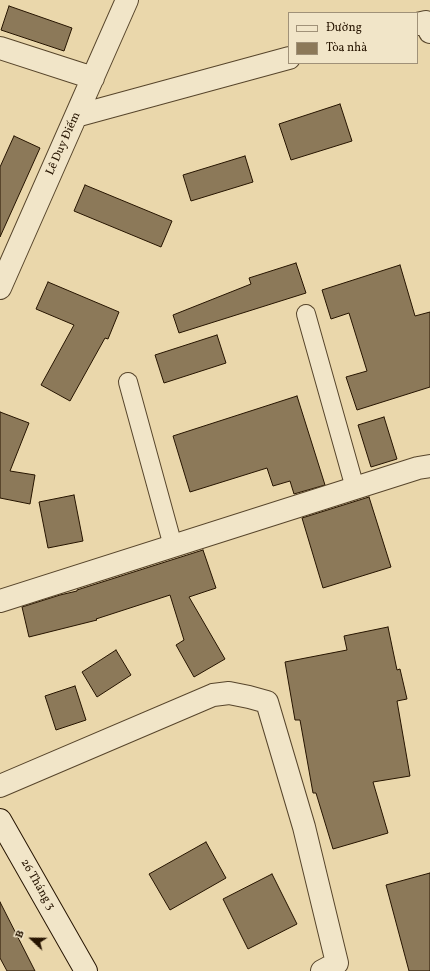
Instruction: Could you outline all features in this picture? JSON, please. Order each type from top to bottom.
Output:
[{"type":"street","name":"Lê Duy Điếm","points":[[0,288],[127,0]]},
{"type":"street","points":[[0,48],[92,78]]},
{"type":"street","points":[[76,116],[288,58]]},
{"type":"street","points":[[0,601],[418,468],[430,466]]},
{"type":"street","points":[[0,786],[212,695],[229,693],[267,702],[304,828],[337,963],[322,971]]},
{"type":"street","name":"26 Tháng 3","points":[[0,820],[86,971]]},
{"type":"lane","points":[[306,314],[355,488]]},
{"type":"lane","points":[[128,382],[173,546]]},
{"type":"building","points":[[9,6],[72,28],[64,51],[1,30]]},
{"type":"building","points":[[340,104],[352,141],[291,160],[279,124]]},
{"type":"building","points":[[14,136],[40,148],[0,237],[0,167]]},
{"type":"building","points":[[245,156],[253,182],[191,201],[183,175]]},
{"type":"building","points":[[85,185],[172,221],[161,247],[74,211]]},
{"type":"building","points":[[296,263],[306,293],[179,333],[173,315],[251,284],[249,278]]},
{"type":"building","points":[[400,265],[415,316],[430,312],[430,387],[357,410],[346,377],[367,371],[349,313],[331,319],[322,290]]},
{"type":"building","points":[[48,282],[119,312],[108,339],[105,338],[70,401],[41,385],[74,325],[36,309]]},
{"type":"building","points":[[217,335],[226,363],[164,383],[155,355]]},
{"type":"building","points":[[297,396],[325,485],[294,494],[290,481],[273,486],[267,468],[190,492],[173,436]]},
{"type":"building","points":[[0,412],[29,423],[10,471],[35,475],[30,504],[0,498]]},
{"type":"building","points":[[384,417],[397,459],[371,467],[358,425]]},
{"type":"building","points":[[74,495],[83,541],[48,548],[39,502]]},
{"type":"building","points":[[369,497],[391,567],[323,588],[302,518]]},
{"type":"building","points":[[203,550],[216,588],[189,597],[225,659],[194,677],[176,645],[184,640],[170,595],[96,619],[97,620],[29,637],[22,607],[77,591]]},
{"type":"building","points":[[388,627],[397,670],[400,669],[407,699],[397,701],[410,776],[373,782],[388,833],[333,849],[316,793],[313,793],[300,720],[295,720],[285,662],[347,650],[344,636]]},
{"type":"building","points":[[116,650],[131,675],[97,697],[82,672]]},
{"type":"building","points":[[75,686],[86,720],[56,730],[45,696]]},
{"type":"building","points":[[206,842],[226,878],[170,910],[149,874]]},
{"type":"building","points":[[430,873],[430,971],[409,971],[386,885]]},
{"type":"building","points":[[272,874],[297,924],[248,949],[223,899]]},
{"type":"building","points":[[0,902],[35,971],[7,971],[0,958]]}]
